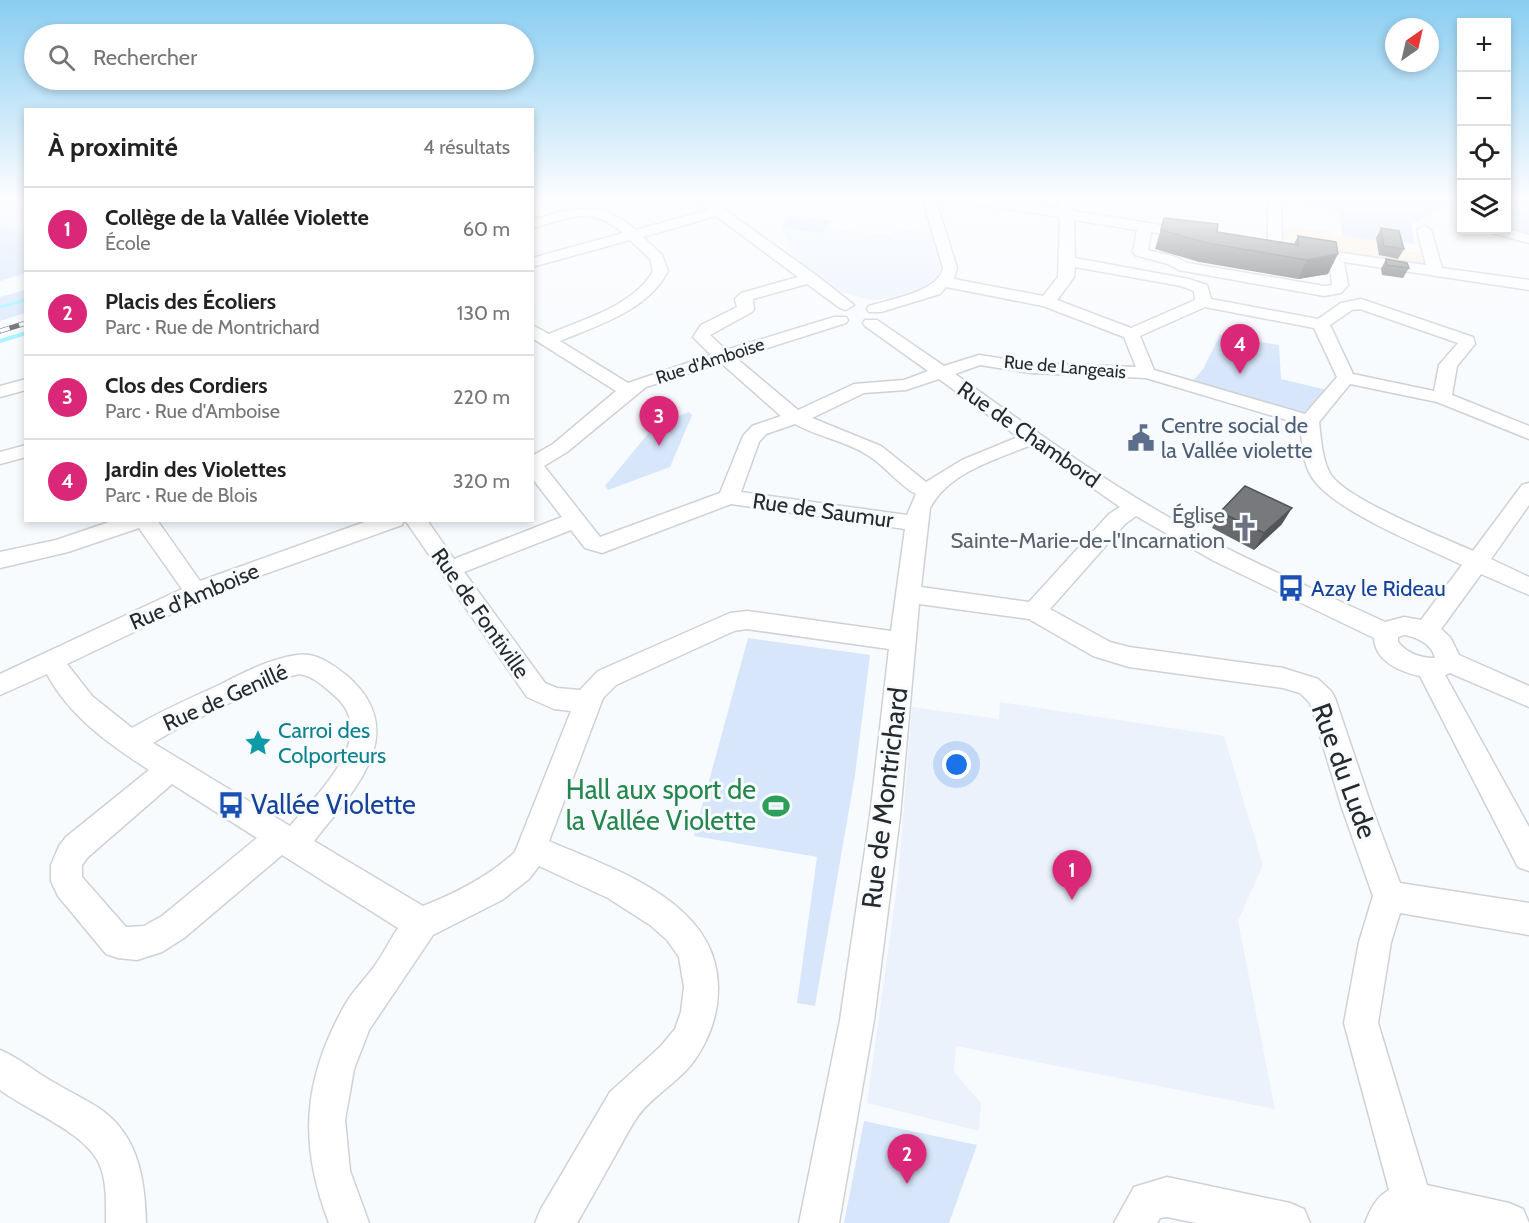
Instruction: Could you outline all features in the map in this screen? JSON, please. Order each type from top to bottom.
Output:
[{"type":"street","points":[[534,262],[564,254]]},
{"type":"street","points":[[548,339],[627,305],[651,286],[660,273],[661,262],[652,254]]},
{"type":"street","points":[[778,254],[811,278],[852,324],[923,295],[945,282],[950,275],[945,254]]},
{"type":"street","points":[[1047,302],[1066,277],[1068,254]]},
{"type":"street","points":[[1145,254],[1177,261],[1184,267],[1324,291],[1336,290],[1340,285],[1336,256]]},
{"type":"street","points":[[1324,254],[1433,264],[1486,262],[1529,273]]},
{"type":"street","points":[[1431,254],[1433,264]]},
{"type":"street","points":[[1068,261],[1184,282],[1202,288],[1203,302]]},
{"type":"street","points":[[1433,264],[1529,285]]},
{"type":"street","points":[[811,278],[747,296],[744,299],[746,309],[707,328],[701,337],[784,410],[874,450],[902,471],[916,486],[928,491],[955,472],[1034,437]]},
{"type":"street","name":"Rue de Langeais","points":[[729,497],[750,440],[759,430],[817,410],[860,387],[898,386],[979,360],[1031,368],[1146,373],[1131,334],[1047,302],[945,282]]},
{"type":"street","points":[[1131,334],[1203,302],[1321,324],[1347,306],[1356,303],[1463,338],[1467,344],[1448,365],[1442,398]]},
{"type":"street","name":"Rue d'Amboise","points":[[534,464],[560,448],[629,390],[650,379],[723,356],[843,312]]},
{"type":"street","name":"Rue de Chambord","points":[[873,316],[942,372],[1135,507],[1228,558],[1386,633]]},
{"type":"street","points":[[1321,324],[1346,378]]},
{"type":"street","points":[[534,331],[614,384],[629,390]]},
{"type":"street","points":[[1146,373],[1308,421]]},
{"type":"street","points":[[1346,378],[1442,398],[1529,433]]},
{"type":"street","points":[[1308,421],[1346,378]]},
{"type":"street","points":[[0,392],[24,385]]},
{"type":"street","points":[[1308,421],[1319,476],[1334,492],[1529,587]]},
{"type":"street","points":[[0,458],[24,452]]},
{"type":"street","points":[[534,466],[593,543],[602,545],[729,497]]},
{"type":"street","points":[[1426,632],[1529,490]]},
{"type":"street","name":"Rue de Montrichard","points":[[819,1223],[857,1020],[885,816],[916,524],[922,499],[928,491]]},
{"type":"street","name":"Rue de Saumur","points":[[729,497],[916,524]]},
{"type":"street","points":[[1034,611],[1117,519],[1135,507]]},
{"type":"street","points":[[450,569],[576,520]]},
{"type":"street","points":[[0,560],[60,547],[132,522]]},
{"type":"street","points":[[147,522],[196,592]]},
{"type":"street","name":"Rue d'Amboise","points":[[0,685],[196,592],[388,522]]},
{"type":"street","name":"Rue de Fontiville","points":[[417,522],[536,690],[554,698],[588,702]]},
{"type":"street","name":"Rue du Lude","points":[[908,594],[1034,611],[1102,649],[1129,657],[1283,678],[1309,686],[1322,698],[1389,896]]},
{"type":"street","points":[[349,1223],[330,1172],[326,1144],[332,1081],[341,1051],[358,1016],[422,924],[506,880],[526,861],[592,692],[607,678],[730,622],[747,620],[902,642]]},
{"type":"street","points":[[1439,665],[1448,654],[1444,646],[1426,632],[1416,628],[1397,626],[1386,633],[1386,643],[1395,655],[1412,664],[1439,665],[1529,697]]},
{"type":"street","name":"Rue de Genillé","points":[[52,660],[77,699],[132,742],[422,924]]},
{"type":"street","name":"Rue de Genillé","points":[[132,742],[163,723],[272,670],[300,664],[320,668],[348,692],[363,717],[364,741],[351,773],[287,841]]},
{"type":"street","points":[[1439,665],[1529,857]]},
{"type":"street","points":[[171,768],[77,846],[66,863],[66,879],[69,886],[118,942],[137,944],[150,940],[173,927],[287,841]]},
{"type":"street","points":[[532,848],[605,882],[669,920],[691,945],[701,973],[696,1023],[686,1043],[670,1061],[630,1095],[555,1223]]},
{"type":"street","points":[[1509,1223],[1405,1216],[1361,1023],[1375,942],[1389,896],[1529,919]]},
{"type":"street","points":[[0,1068],[22,1084],[92,1124],[104,1136],[114,1149],[128,1191],[126,1223]]},
{"type":"street","points":[[1134,1223],[1148,1201],[1167,1197],[1290,1223]]},
{"type":"shaded area","points":[[0,254],[24,254],[24,274],[0,281]]},
{"type":"shaded area","points":[[793,254],[937,254],[940,265],[939,275],[922,289],[890,298],[871,300],[843,293]]},
{"type":"shaded area","points":[[1353,254],[1421,254],[1424,263],[1422,265]]},
{"type":"shaded area","points":[[24,290],[24,313],[0,321],[0,297]]},
{"type":"shaded area","points":[[1220,335],[1279,345],[1281,379],[1327,390],[1302,416],[1191,383],[1203,369]]},
{"type":"shaded area","points":[[689,412],[692,415],[670,467],[608,490],[605,486],[656,424]]},
{"type":"shaded area","name":"Hall aux sport de la Vallée Violette","points":[[748,638],[870,655],[855,775],[815,1006],[797,1003],[817,857],[694,836]]},
{"type":"shaded area","points":[[1000,702],[1224,736],[1263,865],[1238,921],[1275,1109],[956,1046],[954,1072],[981,1103],[979,1131],[867,1103],[898,879],[912,707],[999,719]]},
{"type":"shaded area","points":[[864,1121],[977,1145],[949,1223],[844,1223]]},
{"type":"building","points":[[1272,254],[1338,254],[1307,260]]},
{"type":"building","points":[[1386,259],[1407,263],[1409,268],[1387,265]]},
{"type":"building","points":[[1245,486],[1292,508],[1264,533],[1220,512]]},
{"type":"waterway","points":[[0,307],[24,301]]},
{"type":"waterway","points":[[0,341],[24,334]]},
{"type":"railway","points":[[0,331],[24,324]]},
{"type":"place","name":"Jardin des Violettes","points":[[1240,374]]},
{"type":"place","name":"Centre social de la Vallée violette","points":[[1141,438]]},
{"type":"place","name":"Clos des Cordiers","points":[[659,446]]},
{"type":"place","name":"Église Sainte-Marie-de-l'Incarnation","points":[[1245,528]]},
{"type":"place","name":"Azay le Rideau","points":[[1291,588]]},
{"type":"place","name":"Carroi des Colporteurs","points":[[258,743]]},
{"type":"place","name":"Vallée Violette","points":[[231,805]]},
{"type":"place","name":"Hall aux sport de la Vallée Violette","points":[[776,806]]},
{"type":"place","name":"Collège de la Vallée Violette","points":[[1072,900]]},
{"type":"place","name":"Placis des Écoliers","points":[[907,1184]]}]
